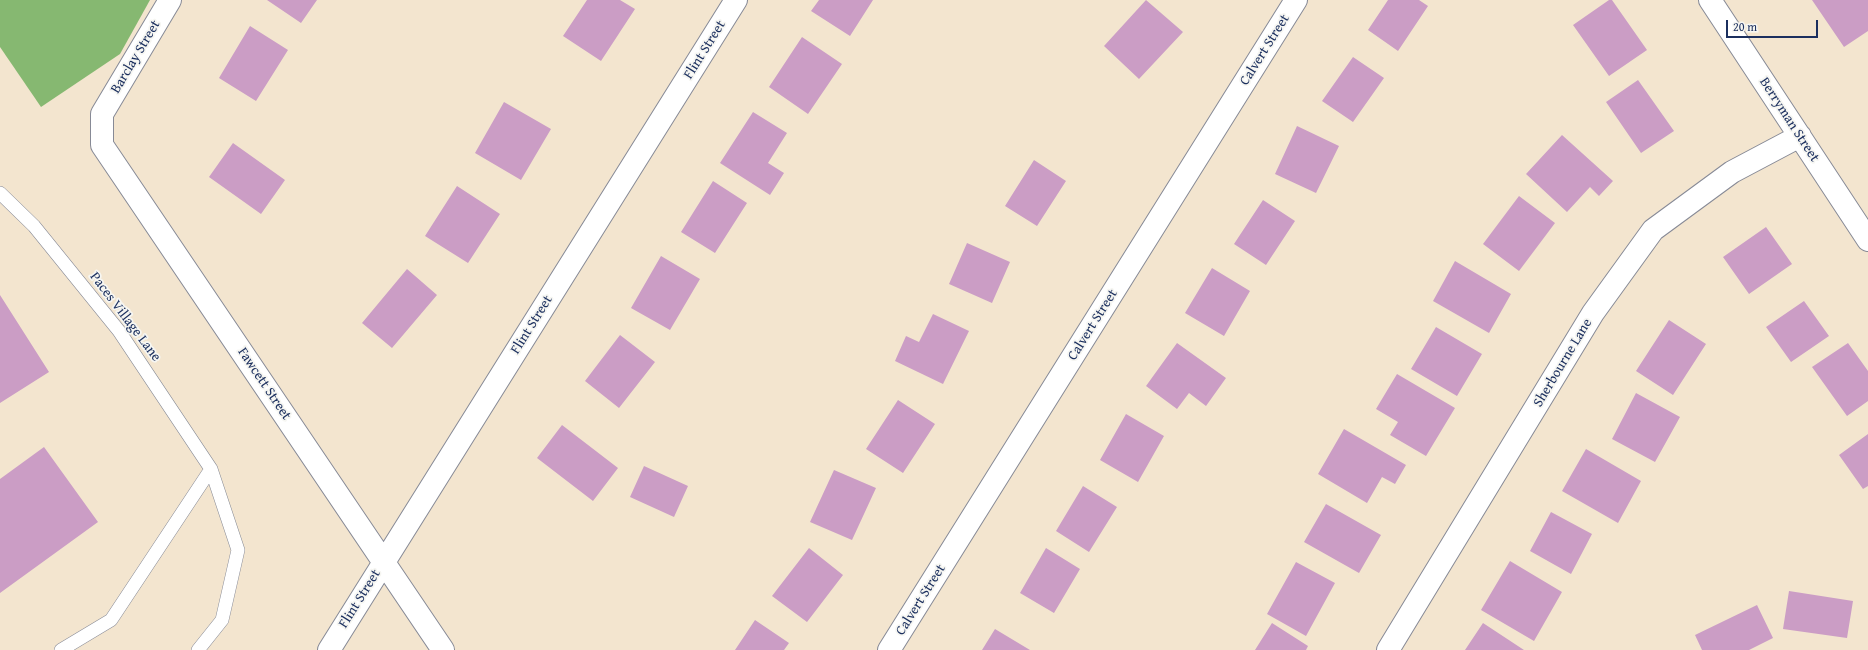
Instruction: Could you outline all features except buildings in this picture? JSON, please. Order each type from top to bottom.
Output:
[{"type":"street","name":"Barclay Street","points":[[102,114],[170,0]]},
{"type":"street","name":"Flint Street","points":[[329,650],[736,0]]},
{"type":"street","name":"Calvert Street","points":[[889,650],[1296,0]]},
{"type":"street","name":"Berryman Street","points":[[1710,0],[1868,240]]},
{"type":"street","name":"Fawcett Street","points":[[102,114],[102,145],[443,650]]},
{"type":"street","name":"Sherbourne Lane","points":[[1388,650],[1593,313],[1653,230],[1732,172],[1800,136]]},
{"type":"lane","name":"Paces Village Lane","points":[[0,193],[34,226],[119,332],[212,470],[238,550],[222,620],[198,650]]},
{"type":"lane","points":[[61,650],[111,620],[212,470]]},
{"type":"green space","points":[[0,0],[150,0],[120,54],[41,107],[0,47]]}]
